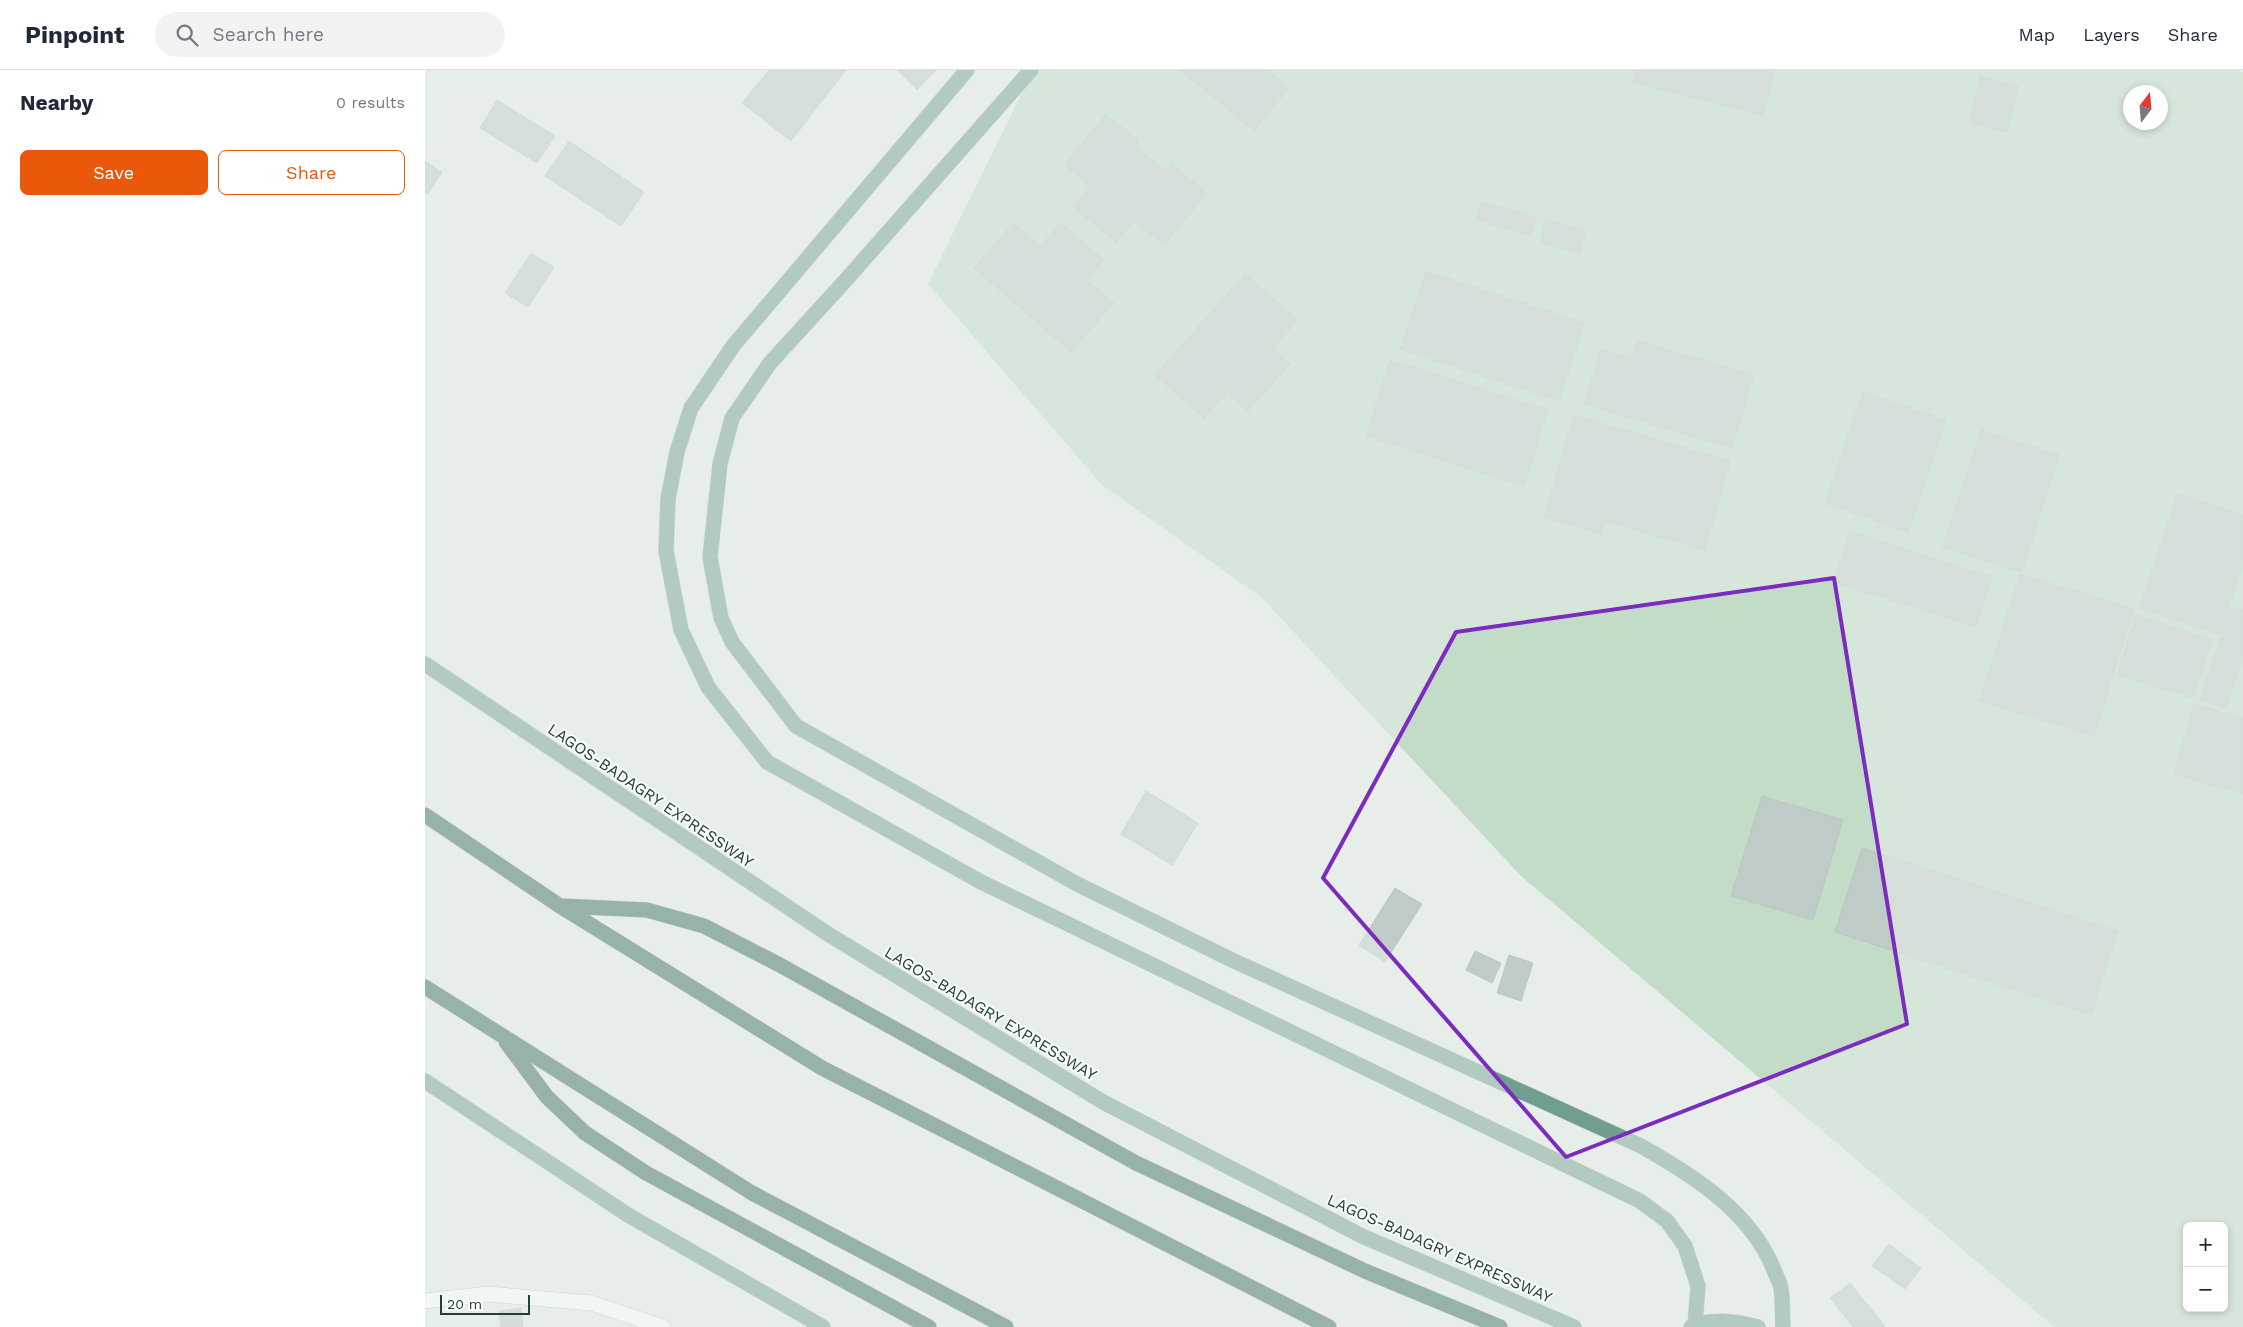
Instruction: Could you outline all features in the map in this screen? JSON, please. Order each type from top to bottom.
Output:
[{"type":"highway","points":[[425,815],[560,906],[822,1068],[1329,1327]]},
{"type":"highway","points":[[560,906],[647,910],[704,926],[778,964],[1136,1163],[1365,1272],[1500,1327]]},
{"type":"highway","points":[[425,987],[752,1193],[1006,1327]]},
{"type":"highway","points":[[501,1035],[547,1097],[585,1133],[646,1173],[929,1327]]},
{"type":"main road","points":[[967,70],[733,346],[691,408],[677,452],[667,499],[666,551],[681,630],[708,687],[767,762],[981,882],[1640,1200],[1667,1221],[1685,1246],[1698,1286],[1693,1326],[1717,1321],[1736,1322],[1759,1327]]},
{"type":"main road","points":[[1031,70],[770,363],[732,418],[720,464],[711,557],[721,618],[732,642],[797,726],[1077,884],[1234,961],[1641,1146],[1681,1169],[1717,1195],[1749,1229],[1769,1257],[1781,1287],[1783,1327]]},
{"type":"main road","name":"LAGOS-BADAGRY EXPRESSWAY","points":[[425,664],[828,934],[1103,1102],[1363,1237],[1574,1327]]},
{"type":"main road","points":[[425,1081],[628,1215],[823,1327]]},
{"type":"street","points":[[425,1301],[489,1294],[591,1303],[663,1327]]},
{"type":"highlighted area","points":[[1834,578],[1907,1024],[1566,1157],[1323,878],[1456,632]]},
{"type":"green space","points":[[1033,70],[2238,70],[2243,73],[2243,1327],[2054,1327],[1521,876],[1261,597],[1102,485],[928,284]]},
{"type":"building","points":[[769,70],[846,70],[791,141],[742,103]]},
{"type":"building","points":[[897,70],[936,70],[917,90]]},
{"type":"building","points":[[1180,70],[1267,70],[1289,88],[1254,131]]},
{"type":"building","points":[[1635,70],[1763,70],[1774,73],[1764,115],[1632,82]]},
{"type":"building","points":[[1980,76],[2018,86],[2007,132],[1969,123]]},
{"type":"building","points":[[497,100],[555,136],[537,163],[480,128]]},
{"type":"building","points":[[1106,114],[1139,141],[1135,146],[1166,171],[1171,164],[1207,193],[1164,245],[1134,221],[1116,242],[1073,207],[1090,186],[1064,165]]},
{"type":"building","points":[[569,141],[644,192],[621,226],[545,176]]},
{"type":"building","points":[[425,161],[442,172],[428,194],[425,193]]},
{"type":"building","points":[[1481,202],[1536,217],[1531,235],[1476,220]]},
{"type":"building","points":[[1546,220],[1586,231],[1580,253],[1540,242]]},
{"type":"building","points":[[1013,223],[1040,246],[1061,223],[1104,260],[1087,280],[1114,303],[1071,352],[974,268]]},
{"type":"building","points":[[531,253],[554,267],[528,307],[505,293]]},
{"type":"building","points":[[1426,271],[1584,323],[1559,401],[1400,349]]},
{"type":"building","points":[[1245,274],[1298,320],[1273,348],[1290,364],[1248,411],[1227,393],[1204,418],[1155,375]]},
{"type":"building","points":[[1637,341],[1754,375],[1732,448],[1584,404],[1601,349],[1632,359]]},
{"type":"building","points":[[1390,360],[1548,410],[1524,486],[1366,436]]},
{"type":"building","points":[[1863,392],[1946,420],[1908,532],[1825,503]]},
{"type":"building","points":[[1574,415],[1730,461],[1705,550],[1605,521],[1601,534],[1544,517]]},
{"type":"building","points":[[1981,430],[2059,455],[2022,572],[1943,547]]},
{"type":"building","points":[[2177,494],[2243,515],[2243,563],[2220,634],[2140,608]]},
{"type":"building","points":[[1850,532],[1992,577],[1976,627],[1834,582]]},
{"type":"building","points":[[2020,574],[2134,609],[2094,736],[1980,701]]},
{"type":"building","points":[[2231,607],[2243,610],[2243,657],[2226,708],[2200,699]]},
{"type":"building","points":[[2136,615],[2212,640],[2193,698],[2117,674]]},
{"type":"building","points":[[2194,704],[2243,718],[2243,794],[2174,774]]},
{"type":"building","points":[[1146,791],[1198,823],[1172,865],[1121,834]]},
{"type":"building","points":[[1762,796],[1843,820],[1813,920],[1731,896]]},
{"type":"building","points":[[1862,848],[2118,931],[2091,1015],[1835,932]]},
{"type":"building","points":[[1395,888],[1422,904],[1385,962],[1359,945]]},
{"type":"building","points":[[1475,951],[1501,963],[1492,983],[1466,970]]},
{"type":"building","points":[[1509,955],[1533,963],[1521,1001],[1497,993]]},
{"type":"building","points":[[1889,1244],[1921,1268],[1905,1289],[1872,1266]]},
{"type":"building","points":[[1850,1283],[1885,1326],[1853,1327],[1830,1298]]},
{"type":"building","points":[[521,1308],[523,1327],[501,1327],[499,1311]]}]
